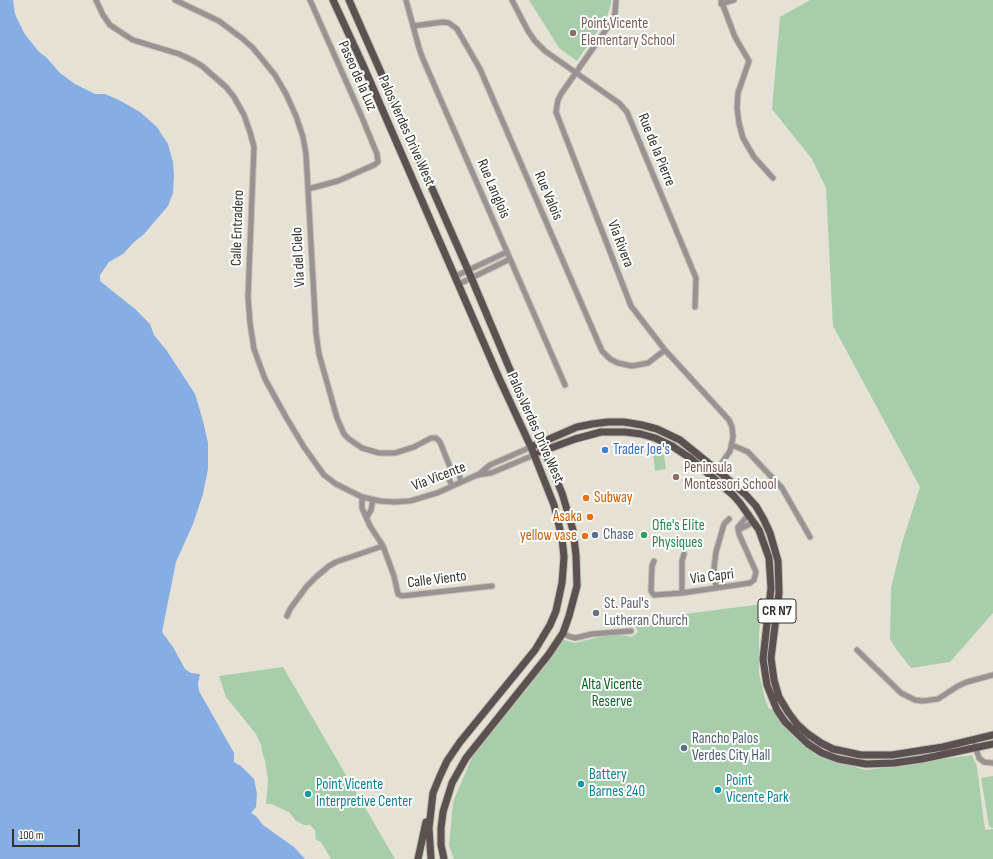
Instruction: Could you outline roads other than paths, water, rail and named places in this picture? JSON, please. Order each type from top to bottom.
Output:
[{"type":"main road","name":"Palos Verdes Drive West","points":[[333,0],[456,276],[499,378],[531,447],[554,505],[562,533],[564,570],[556,611],[550,625],[535,650],[456,748],[445,766],[433,793],[429,828],[431,859]]},
{"type":"main road","name":"Palos Verdes Drive West","points":[[349,0],[470,274],[562,493],[573,530],[576,555],[577,586],[570,616],[563,632],[549,654],[466,758],[452,783],[443,812],[441,828],[441,845],[444,859]]},
{"type":"main road","name":"CR N7","points":[[531,447],[577,427],[608,422],[624,422],[642,425],[657,429],[680,440],[745,494],[756,506],[770,533],[778,561],[779,593],[772,642],[772,669],[779,697],[797,724],[821,743],[833,749],[861,755],[892,755],[943,747],[993,735]]},
{"type":"main road","name":"CR N7","points":[[534,455],[575,439],[601,432],[625,432],[644,435],[672,446],[690,458],[732,495],[750,519],[764,542],[769,558],[771,588],[763,647],[764,672],[771,698],[785,722],[798,736],[822,753],[838,759],[866,764],[894,763],[922,759],[993,744]]},
{"type":"main road","points":[[644,435],[652,432],[673,440],[680,440]]},
{"type":"main road","points":[[750,519],[764,525],[770,533]]},
{"type":"main road","points":[[419,858],[433,793]]},
{"type":"street","name":"Calle Entradero","points":[[96,0],[103,15],[110,25],[133,40],[192,60],[214,75],[226,87],[238,104],[248,124],[254,147],[248,297],[254,349],[265,379],[275,398],[317,466],[324,475],[336,484],[362,497]]},
{"type":"street","name":"Via del Cielo","points":[[175,0],[209,16],[230,29],[253,48],[275,75],[291,105],[303,137],[306,154],[316,333],[320,354],[339,425],[344,434],[362,448],[379,453],[395,453],[414,447],[431,438],[436,438],[440,442],[450,467],[448,476],[452,486]]},
{"type":"street","name":"Paseo de la Luz","points":[[308,189],[338,181],[378,162],[361,115],[310,0]]},
{"type":"street","name":"Rue Langlois","points":[[406,0],[423,60],[565,385]]},
{"type":"street","name":"Rue de la Pierre","points":[[512,0],[528,31],[545,51],[619,103],[627,112],[696,278],[695,307]]},
{"type":"street","name":"Via Rivera","points":[[616,0],[615,13],[612,21],[558,100],[556,112],[631,306],[665,350],[729,420],[732,432],[732,445]]},
{"type":"street","points":[[734,0],[721,2],[735,37],[749,61],[738,93],[738,123],[743,138],[754,157],[773,178]]},
{"type":"street","name":"Rue Valois","points":[[413,26],[443,22],[449,23],[457,29],[480,69],[602,351],[610,359],[618,363],[632,366],[648,363],[665,350]]},
{"type":"street","points":[[459,284],[470,274],[507,252]]},
{"type":"street","points":[[456,276],[470,274],[510,259]]},
{"type":"street","points":[[711,476],[727,456],[732,445],[748,452],[782,488],[810,537]]},
{"type":"street","name":"Via Vicente","points":[[477,475],[490,465],[531,447]]},
{"type":"street","name":"Via Vicente","points":[[362,497],[373,500],[394,502],[410,501],[431,495],[477,475],[491,473],[534,455]]},
{"type":"street","name":"Via del Cielo","points":[[450,467],[458,472],[462,481]]},
{"type":"street","name":"Calle Viento","points":[[362,497],[362,508],[370,526],[383,546],[394,576],[398,594],[402,596],[492,586]]},
{"type":"street","points":[[367,517],[371,510],[373,500]]},
{"type":"street","points":[[716,588],[714,568],[716,552],[724,524],[729,519]]},
{"type":"street","points":[[738,530],[739,524],[750,519]]},
{"type":"street","points":[[738,530],[750,519]]},
{"type":"street","name":"Via Capri","points":[[654,561],[652,566],[652,594],[654,595],[682,593],[750,584],[755,577],[754,567],[738,530]]},
{"type":"street","points":[[287,616],[290,609],[307,586],[329,566],[336,562],[383,546]]},
{"type":"street","points":[[682,593],[682,561],[684,554]]},
{"type":"street","points":[[563,632],[568,636],[575,638],[592,634],[632,631]]},
{"type":"street","points":[[857,650],[901,693],[915,700],[923,701],[938,699],[967,682],[993,675]]},
{"type":"street","points":[[974,740],[979,758],[984,762],[993,763]]},
{"type":"water","points":[[0,0],[13,0],[15,14],[24,33],[39,52],[47,58],[60,73],[75,84],[95,94],[105,94],[140,112],[157,127],[168,144],[173,162],[174,175],[173,193],[168,206],[144,234],[123,254],[109,262],[100,275],[100,281],[135,309],[150,324],[154,335],[167,351],[195,394],[208,443],[208,469],[203,494],[193,524],[176,562],[162,632],[173,647],[185,669],[191,673],[200,674],[198,683],[199,691],[234,753],[234,762],[241,766],[254,779],[257,794],[256,807],[251,813],[256,816],[263,825],[294,847],[305,859],[0,859]]},
{"type":"place","name":"Point Vicente Elementary School","points":[[573,33]]},
{"type":"place","name":"Trader Joe's","points":[[605,450]]},
{"type":"place","name":"Peninsula Montessori School","points":[[676,477]]},
{"type":"place","name":"Subway","points":[[586,498]]},
{"type":"place","name":"Asaka","points":[[590,517]]},
{"type":"place","name":"Chase","points":[[595,535]]},
{"type":"place","name":"Ofie's Elite Physiques","points":[[644,535]]},
{"type":"place","name":"yellow vase","points":[[585,536]]},
{"type":"place","name":"St. Paul's Lutheran Church","points":[[596,613]]},
{"type":"place","name":"Rancho Palos Verdes City Hall","points":[[684,748]]},
{"type":"place","name":"Battery Barnes 240","points":[[581,784]]},
{"type":"place","name":"Point Vicente Park","points":[[718,790]]},
{"type":"place","name":"Point Vicente Interpretive Center","points":[[308,794]]},
{"type":"park label","name":"Alta Vicente Reserve","points":[[612,694]]}]
